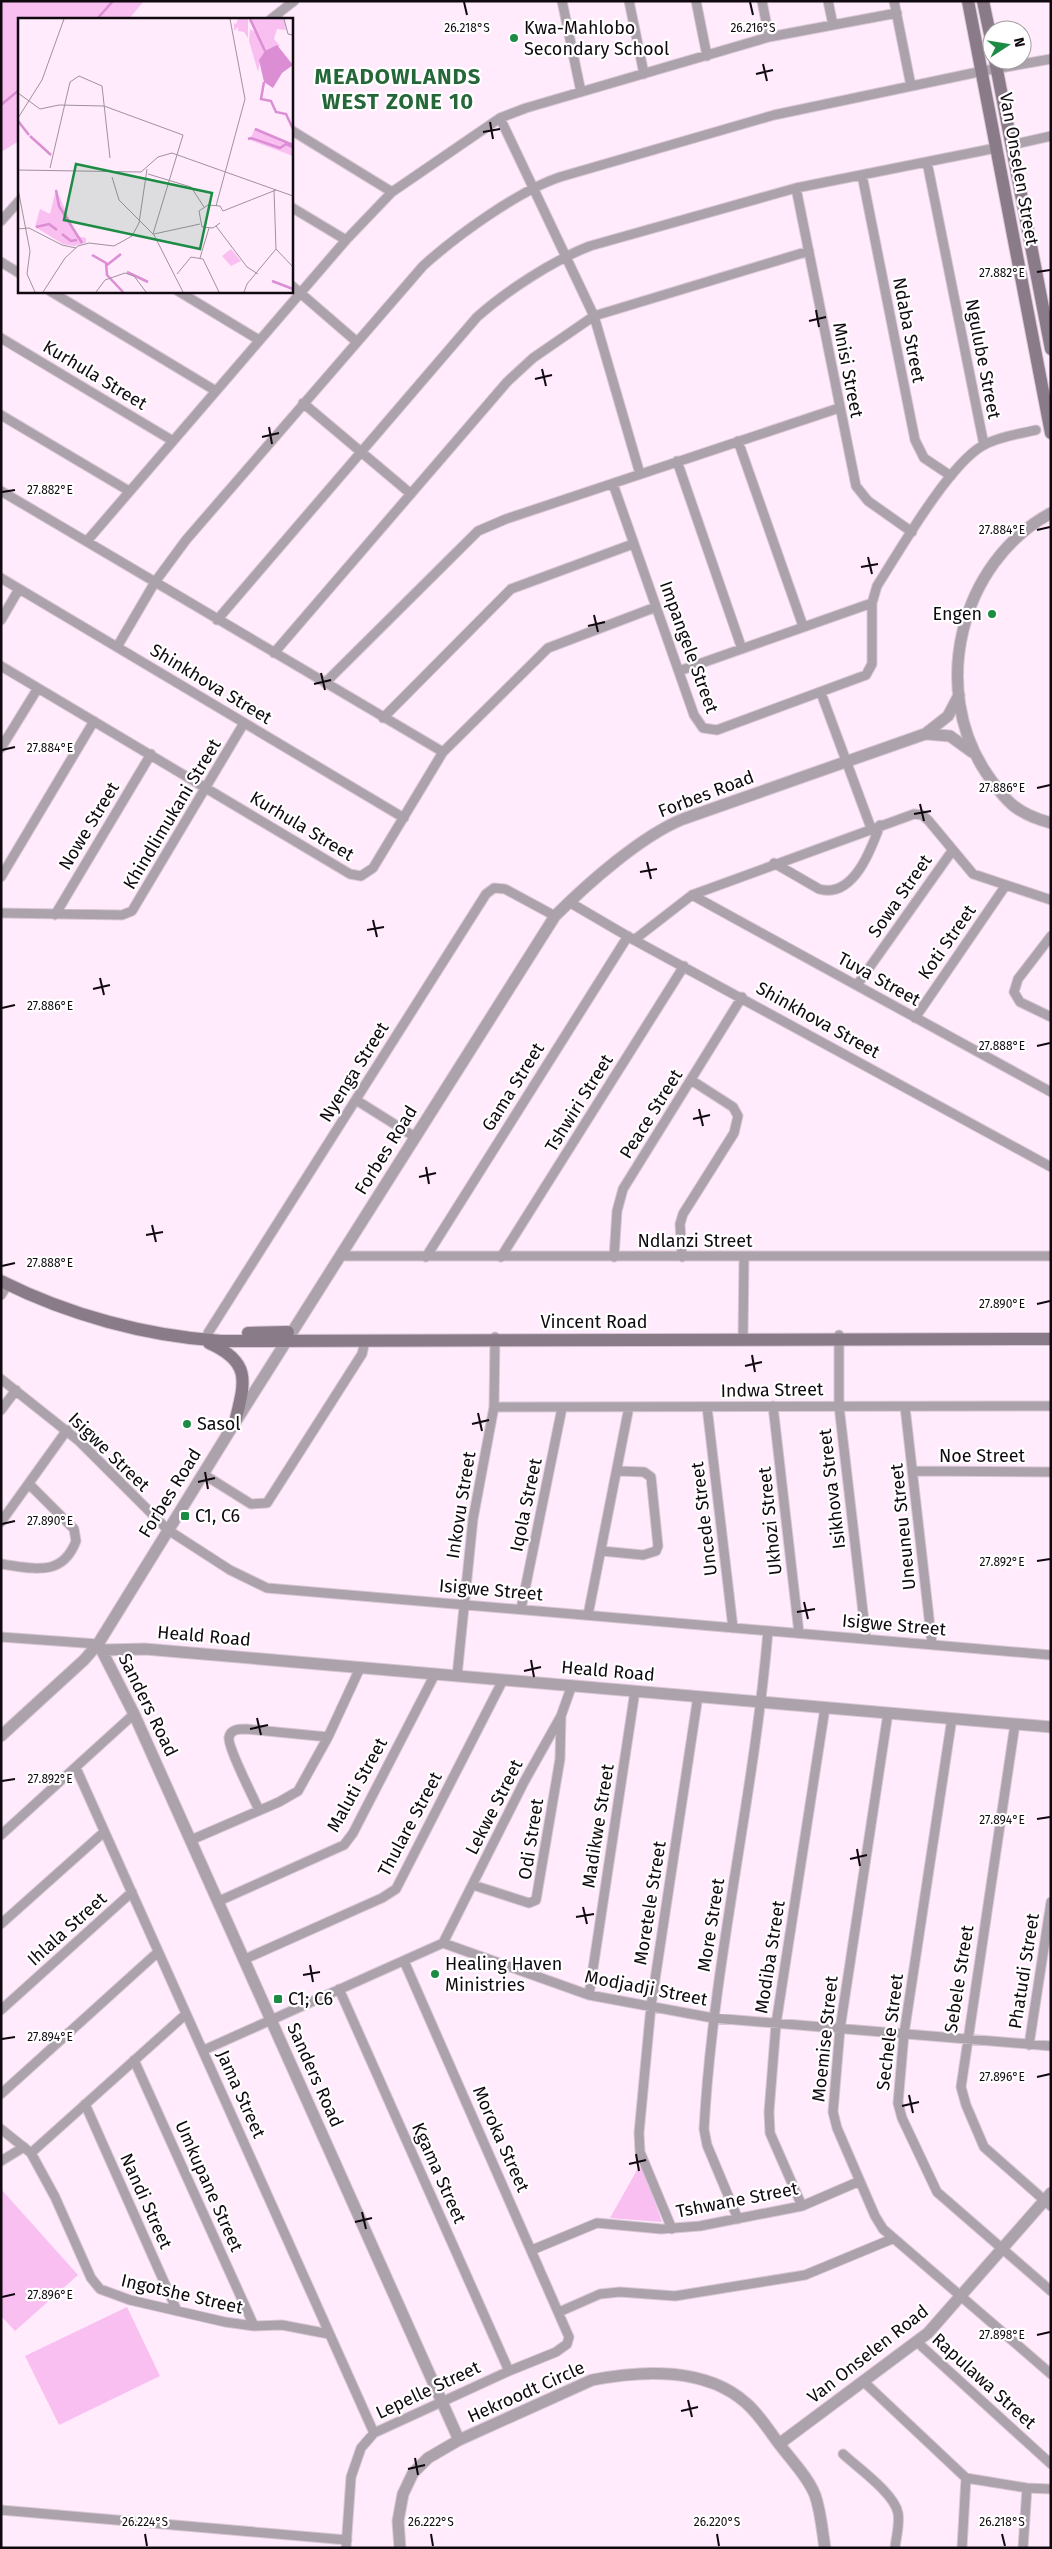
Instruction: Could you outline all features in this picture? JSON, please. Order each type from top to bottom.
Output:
[{"type":"main road","name":"Van Onselen Street","points":[[968,1],[1051,432]]},
{"type":"main road","points":[[983,1],[987,20]]},
{"type":"main road","name":"Van Onselen Street","points":[[997,70],[1051,349]]},
{"type":"main road","name":"Vincent Road","points":[[4,1287],[79,1313],[165,1335],[743,1338],[997,1335],[1051,1331]]},
{"type":"main road","points":[[205,1336],[228,1352],[241,1370],[244,1384],[235,1422]]},
{"type":"main road","name":"Vincent Road","points":[[290,1336],[365,1341],[495,1338]]},
{"type":"main road","name":"Vincent Road","points":[[839,1337],[1051,1339]]},
{"type":"street","points":[[272,18],[294,1]]},
{"type":"street","points":[[562,1],[581,92]]},
{"type":"street","points":[[629,1],[644,74]]},
{"type":"street","points":[[696,1],[707,56]]},
{"type":"street","points":[[762,1],[769,37]]},
{"type":"street","points":[[828,1],[833,25]]},
{"type":"street","points":[[894,1],[911,86]]},
{"type":"street","points":[[87,542],[300,292],[392,192],[500,118],[526,108],[769,37],[897,12]]},
{"type":"street","points":[[1032,61],[1051,59]]},
{"type":"street","points":[[117,647],[155,582],[186,540],[422,266],[438,252],[533,188],[560,177],[774,115],[983,71]]},
{"type":"street","points":[[500,118],[594,316],[640,474]]},
{"type":"street","points":[[292,131],[392,192]]},
{"type":"street","points":[[1011,145],[1051,136]]},
{"type":"street","points":[[217,620],[477,317],[491,305],[566,256],[590,246],[796,188],[996,148]]},
{"type":"street","name":"Ngulube Street","points":[[927,162],[984,445]]},
{"type":"street","name":"Ndaba Street","points":[[862,174],[917,448],[924,458],[951,476]]},
{"type":"street","name":"Mnisi Street","points":[[796,188],[810,251],[852,475],[860,494],[912,532]]},
{"type":"street","points":[[1,221],[18,202]]},
{"type":"street","points":[[292,208],[346,240]]},
{"type":"street","points":[[274,653],[520,367],[594,316],[810,251]]},
{"type":"street","points":[[1,262],[18,272]]},
{"type":"street","points":[[292,286],[356,342]]},
{"type":"street","points":[[52,292],[216,390]]},
{"type":"street","points":[[180,292],[259,340]]},
{"type":"street","name":"Kurhula Street","points":[[1,338],[173,441]]},
{"type":"street","points":[[303,403],[411,494]]},
{"type":"street","points":[[325,683],[478,531],[506,519],[839,408]]},
{"type":"street","points":[[1,415],[129,491]]},
{"type":"street","points":[[679,671],[872,603],[877,586],[912,532],[951,476],[966,459],[984,445],[1036,430]]},
{"type":"street","points":[[738,441],[803,626]]},
{"type":"street","points":[[677,461],[742,649]]},
{"type":"street","name":"Impangele Street","points":[[613,484],[694,715],[703,728],[710,730],[725,728],[866,676],[870,671],[874,654],[872,603]]},
{"type":"street","points":[[1,490],[382,718],[443,752]]},
{"type":"street","points":[[1051,513],[1033,524],[1006,548],[976,592],[960,642],[959,695],[963,722],[975,755],[996,788],[1013,807],[1028,816],[1051,824]]},
{"type":"street","points":[[382,718],[511,590],[633,544]]},
{"type":"street","name":"Shinkhova Street","points":[[1,578],[404,818]]},
{"type":"street","points":[[1,620],[19,589]]},
{"type":"street","name":"Kurhula Street","points":[[1,666],[355,876],[367,874],[373,868],[443,752],[548,648],[656,607]]},
{"type":"street","points":[[1,748],[38,688]]},
{"type":"street","points":[[774,863],[819,889],[825,891],[841,888],[860,866],[876,827],[847,762],[820,693]]},
{"type":"street","name":"Forbes Road","points":[[925,734],[948,716],[959,695]]},
{"type":"street","points":[[1,877],[94,721]]},
{"type":"street","name":"Khindlimukani Street","points":[[1,914],[122,915],[132,911],[244,724]]},
{"type":"street","name":"Forbes Road","points":[[1,1736],[100,1647],[168,1530],[235,1422],[555,916],[569,902],[646,839],[670,824],[925,734],[939,733],[950,736],[975,755]]},
{"type":"street","name":"Nowe Street","points":[[56,915],[150,754]]},
{"type":"street","name":"Gama Street","points":[[426,1257],[631,938],[692,895],[905,816],[922,815],[937,830],[952,851],[973,874],[1051,900]]},
{"type":"street","name":"Sowa Street","points":[[857,985],[952,851]]},
{"type":"street","name":"Koti Street","points":[[915,1018],[1006,885]]},
{"type":"street","name":"Nyenga Street","points":[[205,1336],[490,890],[505,889],[555,916]]},
{"type":"street","name":"Tuva Street","points":[[692,895],[1051,1092]]},
{"type":"street","name":"Shinkhova Street","points":[[569,902],[631,938],[1051,1167]]},
{"type":"street","points":[[1051,936],[1018,979],[1014,992],[1020,1002],[1051,1018]]},
{"type":"street","name":"Tshwiri Street","points":[[502,1257],[684,966]]},
{"type":"street","name":"Peace Street","points":[[614,1257],[617,1211],[623,1189],[742,997]]},
{"type":"street","points":[[682,1257],[680,1235],[683,1214],[734,1133],[738,1116],[733,1107],[691,1080]]},
{"type":"street","points":[[356,1100],[415,1137]]},
{"type":"street","name":"Ndlanzi Street","points":[[340,1256],[1051,1256]]},
{"type":"street","points":[[743,1338],[744,1257]]},
{"type":"street","name":"Isikhova Street","points":[[839,1337],[839,1406],[866,1638]]},
{"type":"street","name":"Inkovu Street","points":[[457,1676],[473,1519],[494,1407],[495,1338]]},
{"type":"street","points":[[203,1474],[251,1504],[267,1503],[362,1354],[365,1341]]},
{"type":"street","name":"Isigwe Street","points":[[1,1379],[66,1430],[168,1530],[237,1574],[267,1588],[1051,1655]]},
{"type":"street","points":[[1,1410],[16,1390]]},
{"type":"street","name":"Ukhozi Street","points":[[773,1406],[799,1633]]},
{"type":"street","name":"Uneuneu Street","points":[[905,1406],[914,1471],[932,1644]]},
{"type":"street","name":"Indwa Street","points":[[494,1407],[1051,1406]]},
{"type":"street","points":[[588,1615],[618,1471],[629,1407]]},
{"type":"street","name":"Uncede Street","points":[[707,1407],[733,1628]]},
{"type":"street","name":"Iqola Street","points":[[521,1609],[562,1408]]},
{"type":"street","points":[[1,1522],[66,1430]]},
{"type":"street","points":[[602,1551],[649,1555],[656,1551],[658,1546],[651,1477],[644,1472],[618,1471]]},
{"type":"street","name":"Noe Street","points":[[914,1471],[1051,1472]]},
{"type":"street","points":[[1,1564],[45,1568],[55,1566],[66,1558],[76,1541],[74,1529],[29,1484]]},
{"type":"street","name":"More Street","points":[[738,2219],[705,2138],[705,2111],[713,2018],[762,1702],[768,1631]]},
{"type":"street","name":"Heald Road","points":[[1,1637],[100,1647],[145,1649],[1051,1727]]},
{"type":"street","name":"Sanders Road","points":[[100,1647],[134,1714],[219,1901],[459,2440]]},
{"type":"street","points":[[191,1840],[291,1796],[302,1787],[360,1668]]},
{"type":"street","name":"Maluti Street","points":[[219,1901],[344,1845],[353,1833],[435,1674]]},
{"type":"street","name":"Thulare Street","points":[[244,1959],[382,1898],[396,1889],[503,1680]]},
{"type":"street","name":"Lekwe Street","points":[[443,1943],[524,1782],[561,1716],[572,1685]]},
{"type":"street","name":"Madikwe Street","points":[[588,1995],[635,1691]]},
{"type":"street","name":"Moretele Street","points":[[672,2229],[644,2163],[639,2145],[651,2006],[698,1696]]},
{"type":"street","name":"Modiba Street","points":[[802,2206],[773,2141],[769,2126],[776,2024],[825,1708]]},
{"type":"street","name":"Moemise Street","points":[[888,1713],[840,2028],[833,2112],[875,2216],[892,2239],[962,2296],[1051,2374]]},
{"type":"street","points":[[1,1835],[134,1714]]},
{"type":"street","name":"Odi Street","points":[[473,1884],[529,1903],[536,1900],[560,1759],[561,1716]]},
{"type":"street","name":"Sechele Street","points":[[952,1718],[904,2034],[898,2108],[936,2192],[1051,2291]]},
{"type":"street","name":"Sebele Street","points":[[1015,1724],[966,2038],[961,2087],[980,2141],[990,2154],[1049,2200]]},
{"type":"street","points":[[259,1810],[231,1749],[229,1737],[231,1733],[237,1729],[246,1729],[328,1736]]},
{"type":"street","name":"Jama Street","points":[[76,1768],[374,2433]]},
{"type":"street","points":[[1,1924],[104,1832]]},
{"type":"street","name":"Ihlala Street","points":[[1,2010],[132,1892]]},
{"type":"street","name":"Phatudi Street","points":[[1029,2045],[1051,1902]]},
{"type":"street","points":[[204,2050],[443,1943]]},
{"type":"street","name":"Modjadji Street","points":[[443,1943],[588,1995],[713,2018],[1051,2046]]},
{"type":"street","points":[[1,2094],[158,1952]]},
{"type":"street","name":"Moroka Street","points":[[404,1961],[567,2331]]},
{"type":"street","name":"Kgama Street","points":[[340,1989],[508,2371]]},
{"type":"street","points":[[1,2161],[28,2150],[85,2104],[186,2014]]},
{"type":"street","name":"Umkupane Street","points":[[134,2060],[254,2326]]},
{"type":"street","name":"Nandi Street","points":[[85,2104],[176,2311]]},
{"type":"street","name":"Ingotshe Street","points":[[1,2128],[28,2150],[55,2197],[95,2284],[107,2293],[176,2311],[254,2326],[282,2326],[329,2334]]},
{"type":"street","name":"Tshwane Street","points":[[532,2250],[597,2223],[672,2229],[738,2219],[802,2206],[860,2181]]},
{"type":"street","name":"Van Onselen Road","points":[[779,2444],[864,2382],[932,2329],[1049,2200]]},
{"type":"street","points":[[558,2312],[600,2294],[620,2292],[674,2296],[805,2275],[892,2239]]},
{"type":"street","name":"Lepelle Street","points":[[346,2544],[351,2477],[355,2460],[361,2448],[374,2433],[562,2348],[569,2338],[567,2331]]},
{"type":"street","name":"Rapulawa Street","points":[[917,2342],[1051,2464]]},
{"type":"street","name":"Hekroodt Circle","points":[[400,2548],[398,2521],[407,2482],[428,2458],[459,2440],[592,2380],[671,2374],[693,2377],[740,2398],[758,2416],[815,2494],[825,2548]]},
{"type":"street","points":[[864,2382],[966,2478],[1027,2488],[1051,2489]]},
{"type":"street","points":[[843,2454],[882,2489],[896,2506],[898,2517],[895,2548]]},
{"type":"street","points":[[962,2548],[966,2478]]},
{"type":"street","points":[[1023,2548],[1027,2488]]},
{"type":"street","points":[[1,2510],[346,2544]]},
{"type":"shaded area","points":[[1,1],[144,1],[130,18],[18,18],[18,142],[1,152]]},
{"type":"shaded area","points":[[641,2163],[662,2222],[610,2218]]},
{"type":"shaded area","points":[[1,2189],[78,2275],[15,2331],[1,2316]]},
{"type":"shaded area","points":[[127,2307],[160,2376],[59,2425],[25,2356]]},
{"type":"waterway","points":[[98,18],[113,1]]},
{"type":"waterway","points":[[1,105],[18,91]]},
{"type":"place","name":"Kwa-Mahlobo Secondary School","points":[[514,38]]},
{"type":"place","name":"Engen","points":[[992,614]]},
{"type":"place","name":"Sasol","points":[[187,1424]]},
{"type":"place","name":"C1, C6","points":[[185,1516]]},
{"type":"place","name":"Healing Haven Ministries","points":[[435,1974]]},
{"type":"place","name":"C1; C6","points":[[278,1999]]},
{"type":"district","name":"MEADOWLANDS WEST ZONE 10","points":[[398,88]]}]
